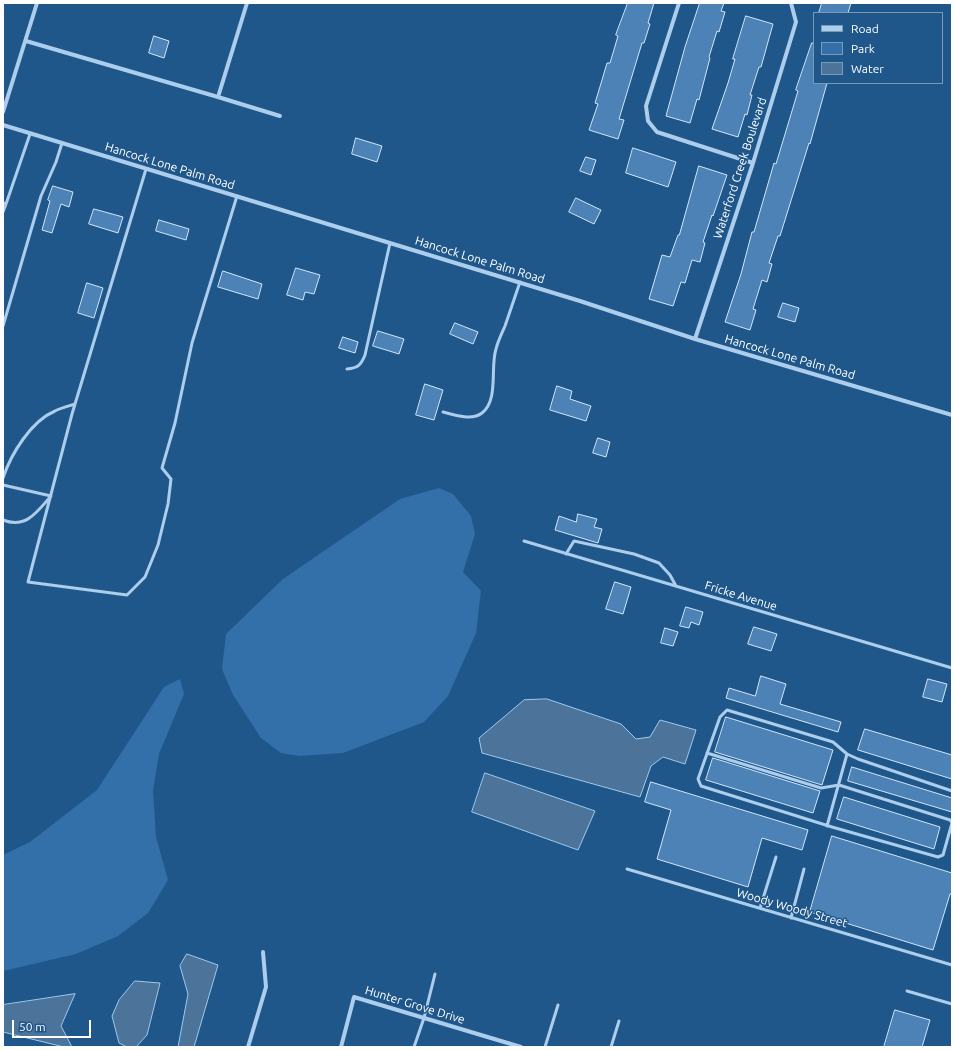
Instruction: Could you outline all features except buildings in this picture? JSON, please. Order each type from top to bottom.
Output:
[{"type":"street","points":[[3,112],[37,3]]},
{"type":"street","points":[[218,97],[247,3]]},
{"type":"street","points":[[679,3],[646,106],[648,121],[657,132],[753,163]]},
{"type":"street","name":"Waterford Creek Boulevard","points":[[696,339],[753,163],[796,22],[791,3]]},
{"type":"street","points":[[26,41],[280,116]]},
{"type":"street","name":"Hancock Lone Palm Road","points":[[3,125],[520,282],[696,339],[952,415]]},
{"type":"street","points":[[248,1047],[266,987],[263,952]]},
{"type":"street","name":"Hunter Grove Drive","points":[[341,1047],[354,997],[521,1047]]},
{"type":"lane","points":[[3,212],[30,134]]},
{"type":"lane","points":[[3,326],[41,196],[62,144]]},
{"type":"lane","points":[[146,169],[75,404],[28,582],[127,595],[145,577],[158,545],[168,504],[171,480],[162,468],[175,423],[192,343],[237,196]]},
{"type":"lane","points":[[347,369],[356,368],[362,364],[390,243]]},
{"type":"lane","points":[[443,412],[472,417],[482,414],[490,403],[493,384],[495,350],[514,302],[520,282]]},
{"type":"lane","points":[[3,478],[8,463],[26,434],[54,411],[75,404]]},
{"type":"lane","points":[[3,485],[51,496]]},
{"type":"lane","points":[[3,520],[11,523],[22,522],[32,518],[51,496]]},
{"type":"lane","name":"Fricke Avenue","points":[[524,541],[952,668]]},
{"type":"lane","points":[[566,554],[574,541],[634,554],[659,563],[670,575],[676,586]]},
{"type":"lane","points":[[707,752],[821,788],[839,786],[950,820],[952,823],[943,855],[938,857],[827,826],[701,786],[698,779],[707,752],[720,717],[727,710],[833,742],[847,754],[858,759],[952,791]]},
{"type":"lane","points":[[827,826],[847,754]]},
{"type":"lane","points":[[760,908],[776,857]]},
{"type":"lane","name":"Woody Woody Street","points":[[626,869],[952,965]]},
{"type":"lane","points":[[791,918],[804,869]]},
{"type":"lane","points":[[414,1047],[424,1018],[435,974]]},
{"type":"lane","points":[[907,991],[952,1004]]},
{"type":"lane","points":[[545,1047],[558,1005]]},
{"type":"lane","points":[[611,1047],[619,1022]]},
{"type":"green space","points":[[439,488],[453,494],[471,516],[475,534],[463,572],[481,591],[476,633],[448,696],[424,722],[343,753],[299,756],[281,753],[261,738],[233,695],[222,669],[226,634],[283,579],[400,499]]},
{"type":"green space","points":[[180,679],[184,694],[159,754],[153,791],[156,837],[168,880],[148,913],[118,936],[76,954],[3,971],[3,855],[30,842],[97,790],[164,687]]},
{"type":"water","points":[[547,699],[621,724],[636,739],[650,737],[660,720],[696,730],[685,764],[663,757],[651,766],[640,797],[482,753],[479,738],[524,700]]},
{"type":"water","points":[[485,773],[595,811],[578,850],[472,812]]},
{"type":"water","points":[[187,954],[218,965],[194,1047],[178,1047],[188,994],[180,966]]},
{"type":"water","points":[[135,981],[160,983],[147,1035],[136,1047],[127,1047],[119,1043],[112,1016],[119,1000]]},
{"type":"water","points":[[75,994],[61,1026],[72,1047],[64,1047],[3,1032],[3,1005]]}]
